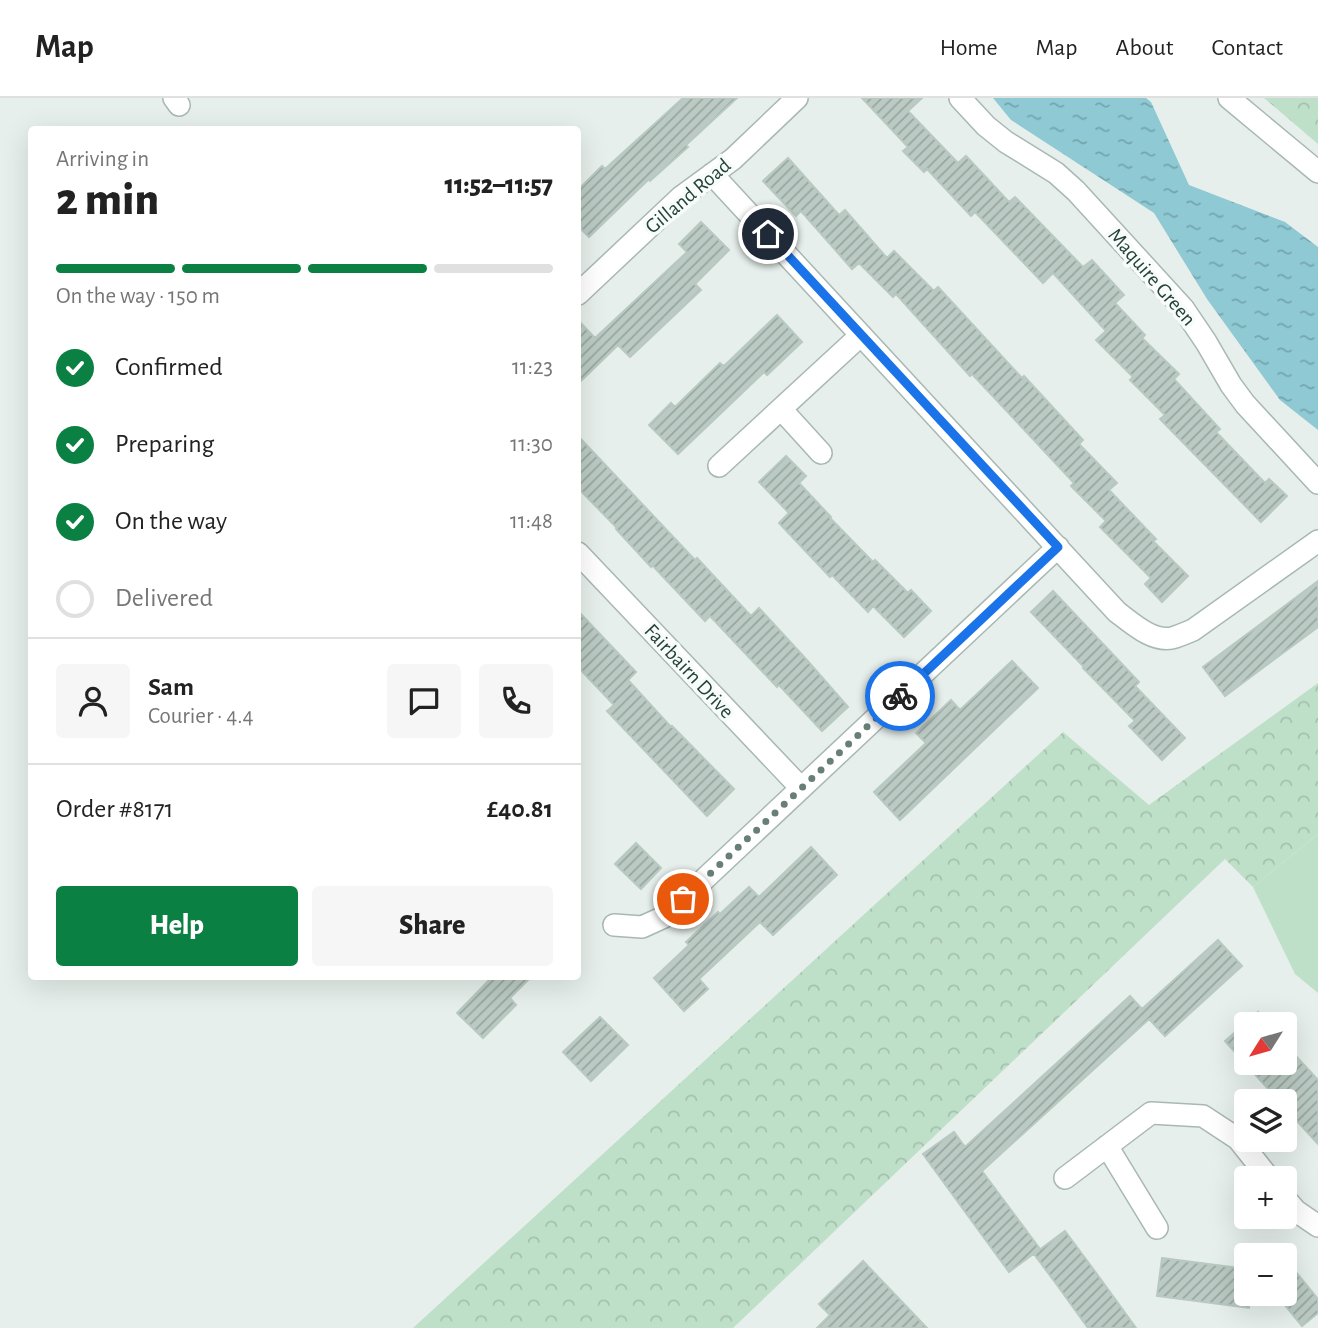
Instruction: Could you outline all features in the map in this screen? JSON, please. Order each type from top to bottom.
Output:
[{"type":"street","name":"Gilland Road","points":[[581,291],[681,197],[733,159],[797,98]]},
{"type":"street","name":"Maquire Green","points":[[960,98],[986,126],[1006,142],[1056,173],[1076,191],[1182,308],[1245,404],[1318,483]]},
{"type":"street","points":[[1229,98],[1318,172]]},
{"type":"street","points":[[712,174],[1117,612],[1148,633],[1169,639],[1193,630],[1318,541]]},
{"type":"street","points":[[719,466],[861,335]]},
{"type":"street","points":[[781,409],[821,453]]},
{"type":"street","points":[[614,925],[642,927],[664,918],[1058,547]]},
{"type":"street","name":"Fairbairn Drive","points":[[581,556],[801,789]]},
{"type":"street","points":[[1065,1178],[1151,1113],[1203,1116],[1238,1139],[1259,1166]]},
{"type":"street","points":[[1107,1146],[1157,1228]]},
{"type":"street","points":[[1297,1212],[1318,1226]]},
{"type":"green space","points":[[1264,98],[1318,98],[1318,144]]},
{"type":"green space","points":[[1318,683],[1318,834],[1253,887],[1225,859],[733,1328],[413,1328],[1063,732],[1149,805]]},
{"type":"green space","points":[[1318,834],[1318,993],[1295,974],[1253,887]]},
{"type":"water","points":[[993,98],[1146,98],[1151,102],[1189,185],[1285,222],[1318,247],[1318,430],[1280,400],[1207,299],[1154,213],[1011,120]]},
{"type":"building","points":[[683,98],[737,98],[686,145],[688,147],[650,181],[649,179],[589,237],[581,229],[581,187],[602,166],[605,169]]},
{"type":"building","points":[[862,98],[922,98],[908,111],[958,163],[966,156],[1009,202],[1015,197],[1083,267],[1092,260],[1124,295],[1115,303],[1145,335],[1142,338],[1179,374],[1174,379],[1220,429],[1216,432],[1265,483],[1269,479],[1287,496],[1261,522],[1160,419],[1165,415],[1130,380],[1133,377],[1096,340],[1106,331],[1053,273],[1043,283],[975,212],[971,216],[927,169],[924,172],[903,151],[908,147]]},
{"type":"building","points":[[788,158],[839,215],[845,210],[887,258],[894,251],[934,291],[938,287],[1083,440],[1079,444],[1117,483],[1109,490],[1188,576],[1162,602],[1145,584],[1151,578],[1100,527],[1106,521],[1071,486],[1074,483],[972,374],[970,376],[896,294],[893,297],[859,263],[852,269],[801,211],[796,216],[763,181]]},
{"type":"building","points":[[701,222],[729,250],[695,284],[701,290],[630,357],[618,345],[581,381],[581,323],[595,338],[687,252],[679,244]]},
{"type":"building","points":[[777,315],[802,342],[767,375],[764,372],[678,454],[649,425],[671,403],[675,407],[720,363],[724,366]]},
{"type":"building","points":[[581,439],[751,616],[759,608],[848,707],[822,731],[710,616],[705,621],[652,565],[651,567],[581,491]]},
{"type":"building","points":[[786,456],[806,476],[799,483],[830,518],[873,562],[875,560],[908,593],[911,590],[931,611],[904,637],[873,606],[868,612],[832,575],[830,577],[779,523],[789,513],[759,482]]},
{"type":"building","points":[[1318,581],[1318,627],[1225,696],[1203,667]]},
{"type":"building","points":[[1053,591],[1139,682],[1135,686],[1185,738],[1162,760],[1129,726],[1135,721],[1031,612]]},
{"type":"building","points":[[581,614],[636,672],[628,680],[734,789],[707,816],[607,711],[614,705],[581,670]]},
{"type":"building","points":[[1012,661],[1038,688],[900,820],[874,792],[926,743],[916,733],[951,700],[960,710]]},
{"type":"building","points":[[636,843],[661,868],[641,889],[615,864]]},
{"type":"building","points":[[811,847],[837,875],[773,935],[760,922],[699,979],[708,989],[684,1011],[654,978],[689,945],[686,942],[718,912],[720,914],[749,887],[759,897]]},
{"type":"building","points":[[1218,940],[1242,966],[1165,1036],[1149,1019],[982,1171],[1040,1249],[1009,1272],[923,1154],[954,1132],[965,1147],[1130,996],[1142,1009]]},
{"type":"building","points":[[489,980],[528,980],[510,998],[516,1005],[483,1038],[457,1013]]},
{"type":"building","points":[[600,1017],[628,1045],[591,1081],[563,1052]]},
{"type":"building","points":[[1234,1033],[1234,1051],[1225,1041]]},
{"type":"building","points":[[1297,1057],[1318,1080],[1318,1144],[1297,1121],[1297,1089],[1268,1089],[1256,1075],[1297,1075]]},
{"type":"building","points":[[1065,1231],[1136,1328],[1088,1328],[1034,1254]]},
{"type":"building","points":[[1162,1258],[1234,1267],[1234,1306],[1249,1306],[1249,1308],[1157,1296]]},
{"type":"building","points":[[863,1261],[927,1328],[817,1328],[830,1315],[819,1304]]},
{"type":"building","points":[[1297,1273],[1318,1299],[1318,1313],[1302,1326],[1286,1306],[1297,1306]]},
{"type":"way so far","points":[[683,899],[900,696]]},
{"type":"route","points":[[768,234],[1058,547],[900,696]]}]
